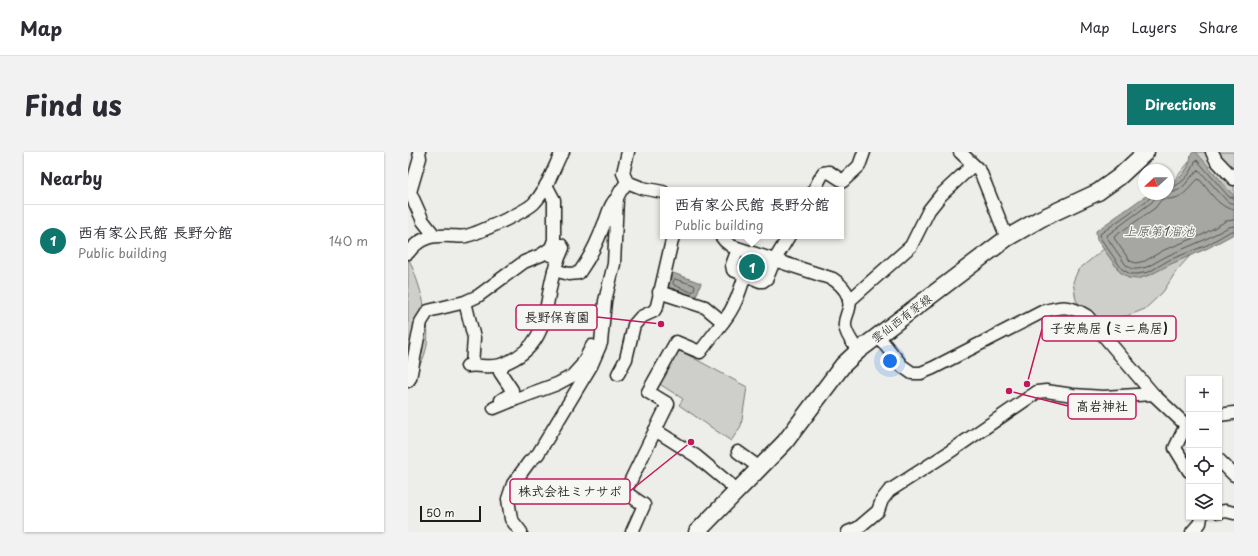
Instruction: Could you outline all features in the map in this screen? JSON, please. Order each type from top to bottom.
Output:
[{"type":"main road","name":"雲仙西有家線","points":[[697,532],[785,442],[843,365],[858,351],[1007,238],[1040,219],[1104,189],[1146,152]]},
{"type":"street","points":[[419,152],[420,158],[410,192],[423,221],[434,235]]},
{"type":"street","points":[[408,253],[419,241],[434,235],[465,236],[478,232],[525,209],[534,203],[546,185],[563,152]]},
{"type":"street","points":[[628,152],[623,173],[627,182],[642,188],[660,191]]},
{"type":"street","points":[[816,187],[823,173],[830,172],[843,181],[859,166],[864,152]]},
{"type":"street","points":[[960,152],[980,172],[1007,238]]},
{"type":"street","points":[[1212,152],[1216,160],[1234,180]]},
{"type":"street","points":[[849,301],[911,246],[929,210],[941,195],[973,165]]},
{"type":"street","points":[[554,270],[569,274],[579,273],[584,266],[604,224],[610,207],[627,182]]},
{"type":"street","points":[[408,381],[410,378],[421,322],[428,311],[465,302],[478,296],[524,262],[541,255],[551,248],[554,240],[554,200],[546,185]]},
{"type":"street","points":[[521,532],[511,519],[508,500],[513,484],[529,462],[538,454],[561,418],[591,366],[601,343],[605,301],[614,264],[617,198]]},
{"type":"street","points":[[618,374],[626,359],[634,325],[641,317],[654,310],[657,306],[672,239]]},
{"type":"street","points":[[723,239],[731,246],[738,249],[833,279],[840,284],[845,290],[850,307],[844,324],[847,334],[858,351]]},
{"type":"street","points":[[738,249],[732,268],[735,272],[763,281],[767,278],[774,261],[787,239]]},
{"type":"street","points":[[465,302],[474,338],[469,366],[490,367],[502,365],[518,356],[532,345],[540,333],[554,270],[563,248],[561,246],[552,255],[541,255]]},
{"type":"street","points":[[632,532],[644,505],[625,492],[668,404],[648,392],[676,342],[700,352],[731,312],[737,301],[745,275]]},
{"type":"street","points":[[659,292],[706,308],[723,322]]},
{"type":"street","points":[[878,336],[902,366],[912,373],[921,373],[1042,312],[1057,307],[1067,307],[1077,310],[1087,316],[1153,394],[1186,424]]},
{"type":"street","points":[[502,365],[500,372],[512,390],[512,393],[500,401],[497,407],[557,384],[572,376],[582,365],[594,342],[602,335]]},
{"type":"street","points":[[848,532],[858,528],[878,511],[882,500],[889,491],[948,453],[1037,392],[1046,391],[1072,395],[1103,397],[1153,394]]},
{"type":"street","points":[[1222,415],[1234,413]]},
{"type":"street","points":[[654,430],[696,456],[738,490]]},
{"type":"street","points":[[1186,430],[1176,448],[1186,466]]},
{"type":"street","points":[[738,452],[760,468]]},
{"type":"street","points":[[1222,463],[1234,475]]},
{"type":"street","points":[[1222,512],[1234,513]]},
{"type":"street","points":[[1192,532],[1200,523],[1200,520]]},
{"type":"shaded area","points":[[1197,152],[1234,152],[1234,202],[1209,235],[1177,270],[1163,292],[1145,309],[1127,316],[1105,318],[1089,316],[1076,300],[1073,282],[1078,270],[1161,200],[1174,200],[1174,181]]},
{"type":"shaded area","points":[[408,257],[421,292],[428,331],[424,357],[408,382]]},
{"type":"shaded area","points":[[677,349],[747,387],[741,426],[731,441],[679,405],[683,399],[658,383]]},
{"type":"water","name":"上原第1溜池","points":[[1196,152],[1234,196],[1234,234],[1150,275],[1137,279],[1128,278],[1120,272],[1097,240],[1096,231],[1140,200],[1174,200],[1174,182],[1181,177],[1187,169],[1191,154]]},
{"type":"water","points":[[673,273],[701,283],[696,297],[668,287]]},
{"type":"place","name":"西有家公民館 長野分館","points":[[752,267]]},
{"type":"place","name":"長野保育園","points":[[661,324]]},
{"type":"place","name":"子安鳥居 (ミニ鳥居)","points":[[1027,384]]},
{"type":"place","name":"高岩神社","points":[[1009,391]]},
{"type":"place","name":"株式会社ミナサポ","points":[[691,442]]}]
